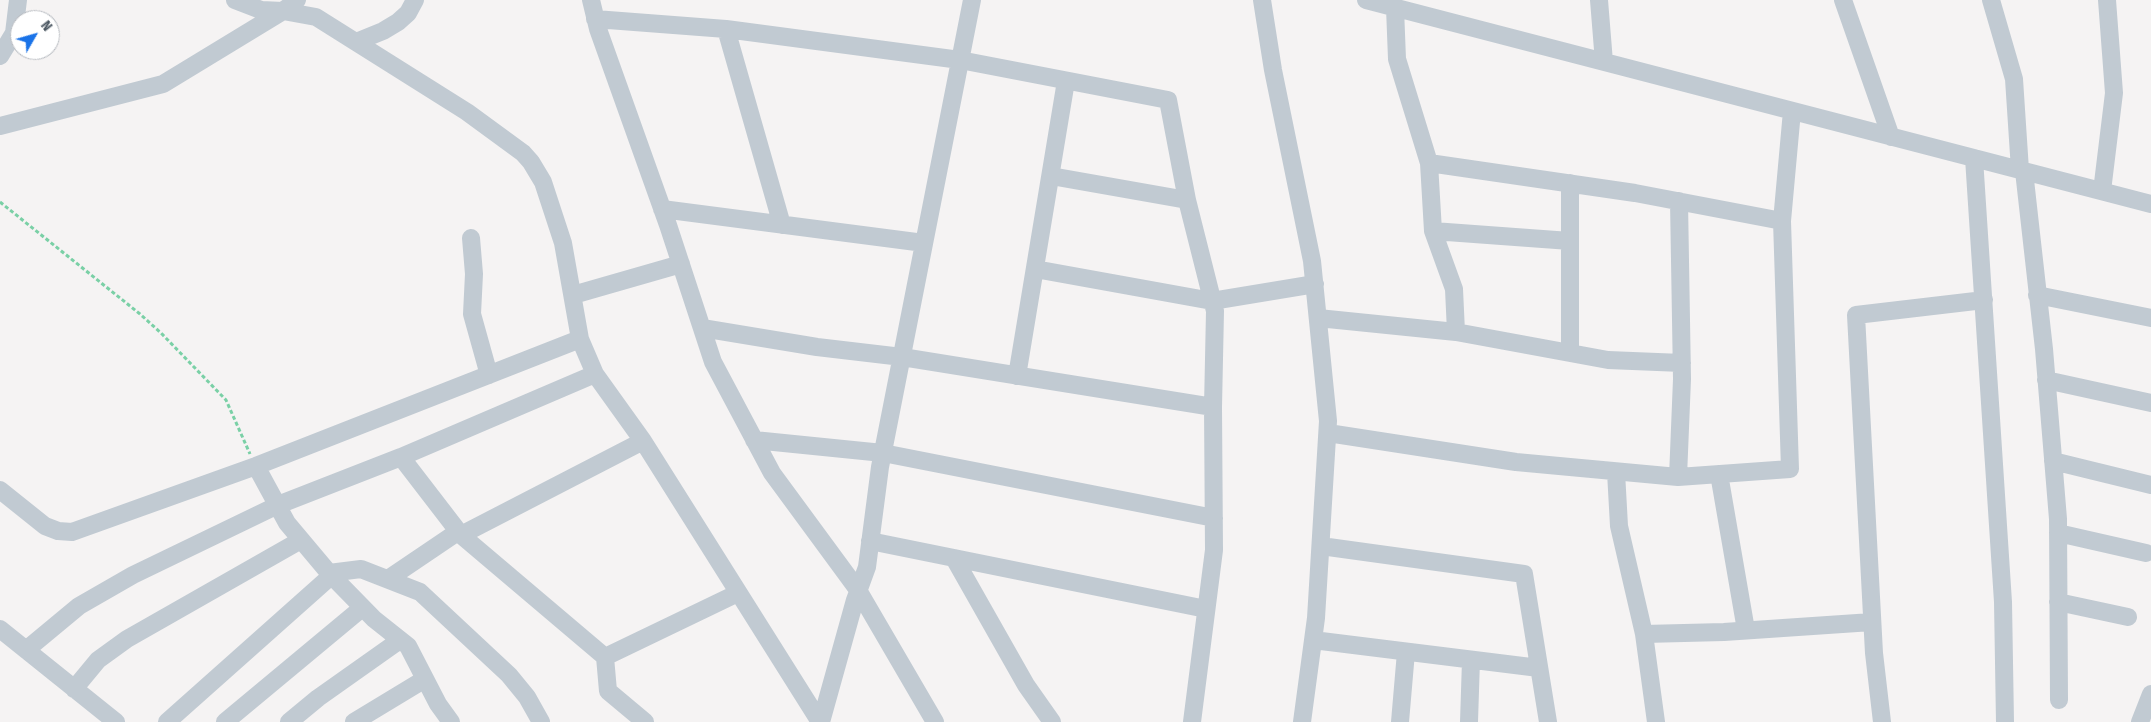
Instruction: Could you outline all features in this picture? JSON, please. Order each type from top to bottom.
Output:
[{"type":"street","points":[[0,56],[14,33],[18,0]]},
{"type":"street","points":[[235,0],[261,10],[290,5],[316,17],[467,112],[531,162],[543,182],[564,243],[580,339],[595,374],[643,441],[820,722]]},
{"type":"street","points":[[356,42],[383,31],[398,22],[408,13],[415,0]]},
{"type":"street","points":[[591,0],[595,19],[681,264],[713,362],[772,473],[858,590],[935,722]]},
{"type":"street","points":[[820,722],[858,590],[867,567],[883,453],[972,0]]},
{"type":"street","points":[[1262,0],[1273,70],[1312,261],[1328,421],[1321,546],[1313,640],[1302,722]]},
{"type":"street","points":[[1366,0],[2151,204]]},
{"type":"street","points":[[1599,0],[1604,62]]},
{"type":"street","points":[[1841,0],[1891,136]]},
{"type":"street","points":[[1990,0],[2014,79],[2022,171],[2038,295],[2058,533],[2059,700]]},
{"type":"street","points":[[2102,191],[2114,93],[2107,0]]},
{"type":"street","points":[[0,126],[163,84],[290,5]]},
{"type":"street","points":[[1395,8],[1397,59],[1429,163],[1433,231],[1454,290],[1456,332]]},
{"type":"street","points":[[595,19],[726,29],[960,60],[1168,100],[1187,200],[1215,311],[1213,407],[1214,550],[1192,722]]},
{"type":"street","points":[[726,29],[782,225]]},
{"type":"street","points":[[1017,376],[1066,81]]},
{"type":"street","points":[[1328,433],[1516,462],[1678,477],[1790,469],[1782,221],[1792,111]]},
{"type":"street","points":[[1974,158],[2003,602],[2005,722]]},
{"type":"street","points":[[1429,163],[1570,183],[1679,201],[1782,221]]},
{"type":"street","points":[[1051,176],[1187,200]]},
{"type":"street","points":[[1570,183],[1570,353]]},
{"type":"street","points":[[1678,477],[1682,363],[1679,201]]},
{"type":"street","points":[[662,209],[924,243]]},
{"type":"street","points":[[1433,231],[1570,241]]},
{"type":"street","points":[[471,238],[474,274],[472,314],[489,375]]},
{"type":"street","points":[[572,295],[681,264]]},
{"type":"street","points":[[1035,269],[1212,301],[1315,284]]},
{"type":"street","points":[[2038,295],[2151,318]]},
{"type":"street","points":[[1882,722],[1872,622],[1856,315],[1984,300]]},
{"type":"street","points":[[1318,318],[1456,332],[1608,360],[1682,363]]},
{"type":"street","points":[[702,328],[817,347],[902,357],[1213,407]]},
{"type":"street","points":[[0,490],[45,526],[58,531],[72,532],[256,466],[580,339]]},
{"type":"street","points":[[26,650],[79,606],[133,574],[278,505],[401,457],[595,374]]},
{"type":"street","points":[[2046,380],[2151,403]]},
{"type":"street","points":[[754,440],[883,453],[1214,518]]},
{"type":"street","points":[[388,579],[460,533],[643,441]]},
{"type":"street","points":[[401,457],[460,533],[605,657],[608,691],[646,722]]},
{"type":"street","points":[[2053,460],[2151,485]]},
{"type":"street","points":[[256,466],[287,523],[301,540],[362,608],[400,640],[412,653],[438,704],[451,722]]},
{"type":"street","points":[[1616,472],[1619,526],[1644,634],[1656,722]]},
{"type":"street","points":[[1719,474],[1746,630]]},
{"type":"street","points":[[2058,533],[2146,553]]},
{"type":"street","points":[[74,689],[98,660],[127,639],[301,540]]},
{"type":"street","points":[[870,541],[1206,609]]},
{"type":"street","points":[[1321,546],[1524,574],[1548,722]]},
{"type":"street","points":[[954,558],[1026,685],[1052,722]]},
{"type":"street","points":[[167,722],[330,574],[361,570],[388,579],[425,596],[509,675],[527,697],[541,722]]},
{"type":"street","points":[[605,657],[738,593]]},
{"type":"street","points":[[2058,602],[2128,617]]},
{"type":"street","points":[[225,722],[362,608]]},
{"type":"street","points":[[1644,634],[1872,622]]},
{"type":"street","points":[[0,629],[116,722]]},
{"type":"street","points":[[289,722],[318,698],[400,640]]},
{"type":"street","points":[[1313,640],[1539,668]]},
{"type":"street","points":[[1400,722],[1406,652]]},
{"type":"street","points":[[1469,722],[1471,660]]},
{"type":"street","points":[[354,722],[425,679]]},
{"type":"street","points":[[2140,722],[2151,694]]},
{"type":"path","points":[[0,202],[140,314],[218,391],[226,400],[256,466]]}]
